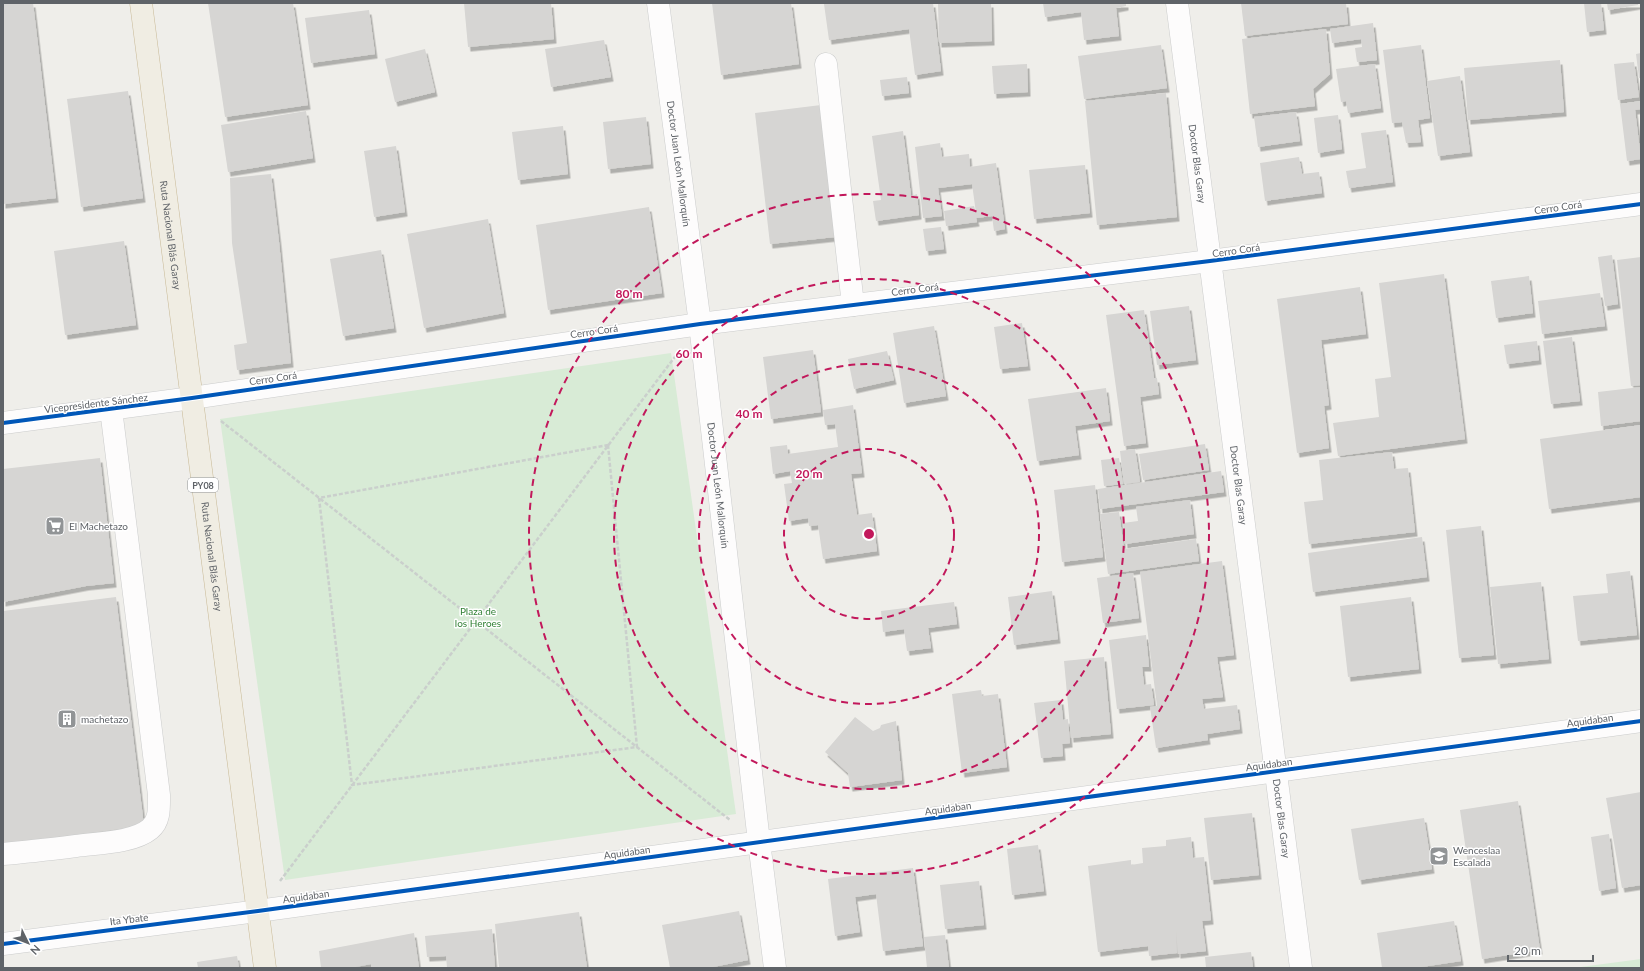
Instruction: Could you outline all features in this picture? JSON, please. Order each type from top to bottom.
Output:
[{"type":"highway","name":"Ruta Nacional Blás Garay","points":[[141,3],[265,968]]},
{"type":"street","name":"Doctor Juan León Mallorquín","points":[[658,3],[700,324],[759,842],[775,968]]},
{"type":"street","name":"Doctor Blas Garay","points":[[1177,3],[1274,772],[1301,968]]},
{"type":"street","points":[[826,64],[853,305]]},
{"type":"street","name":"Cerro Corá","points":[[192,398],[700,324],[1210,261],[1641,204]]},
{"type":"street","name":"Vicepresidente Sánchez","points":[[3,423],[192,398]]},
{"type":"street","points":[[3,854],[116,841],[137,837],[150,829],[156,821],[159,811],[158,788],[111,409]]},
{"type":"street","name":"Aquidaban","points":[[258,911],[1641,721]]},
{"type":"street","name":"Ita Ybate","points":[[3,944],[258,911]]},
{"type":"path","points":[[258,911],[700,324]]},
{"type":"path","points":[[192,398],[759,842]]},
{"type":"path","points":[[319,498],[608,445]]},
{"type":"path","points":[[608,445],[637,747]]},
{"type":"path","points":[[319,498],[352,785]]},
{"type":"path","points":[[352,785],[637,747]]},
{"type":"green space","name":"Plaza de los Heroes","points":[[671,353],[736,814],[285,880],[220,419]]},
{"type":"green space","points":[[1641,959],[1641,968],[1573,968]]},
{"type":"building","points":[[3,3],[33,3],[56,198],[3,204]]},
{"type":"building","points":[[208,3],[293,3],[308,105],[225,117]]},
{"type":"building","points":[[464,3],[551,3],[554,39],[468,47]]},
{"type":"building","points":[[712,3],[791,3],[799,64],[721,75]]},
{"type":"building","points":[[933,3],[941,71],[915,75],[909,29],[829,40],[824,4]]},
{"type":"building","points":[[938,3],[991,3],[992,41],[939,43]]},
{"type":"building","points":[[1043,3],[1126,3],[1126,6],[1116,8],[1119,36],[1084,40],[1081,12],[1045,17]]},
{"type":"building","points":[[1241,3],[1346,3],[1348,24],[1245,36]]},
{"type":"building","points":[[1584,3],[1601,3],[1604,30],[1587,32]]},
{"type":"building","points":[[1607,3],[1638,3],[1638,5],[1608,10]]},
{"type":"building","points":[[369,10],[375,54],[311,63],[305,18]]},
{"type":"building","points":[[1373,23],[1377,60],[1357,62],[1355,48],[1362,47],[1361,39],[1332,43],[1330,29]]},
{"type":"building","points":[[1326,29],[1330,74],[1313,89],[1315,106],[1250,114],[1242,39]]},
{"type":"building","points":[[604,40],[611,77],[551,87],[545,49]]},
{"type":"building","points":[[1161,45],[1167,88],[1084,99],[1078,56]]},
{"type":"building","points":[[1421,45],[1430,118],[1418,120],[1421,142],[1406,143],[1402,122],[1392,123],[1383,50]]},
{"type":"building","points":[[425,49],[435,92],[395,102],[385,59]]},
{"type":"building","points":[[1641,53],[1641,78],[1639,78],[1636,54]]},
{"type":"building","points":[[1560,60],[1564,112],[1468,120],[1464,68]]},
{"type":"building","points":[[1634,62],[1639,97],[1618,100],[1614,64]]},
{"type":"building","points":[[1027,64],[1028,92],[994,94],[992,66]]},
{"type":"building","points":[[1375,64],[1381,108],[1348,113],[1346,101],[1341,102],[1336,69]]},
{"type":"building","points":[[1460,76],[1470,152],[1438,156],[1427,81]]},
{"type":"building","points":[[907,77],[909,93],[882,96],[880,80]]},
{"type":"building","points":[[128,91],[143,198],[81,207],[67,99]]},
{"type":"building","points":[[1166,93],[1177,217],[1097,225],[1085,101]]},
{"type":"building","points":[[1641,101],[1641,109],[1635,110],[1641,159],[1627,161],[1620,104]]},
{"type":"building","points":[[821,105],[835,237],[770,244],[755,113]]},
{"type":"building","points":[[306,111],[313,158],[228,172],[221,125]]},
{"type":"building","points":[[1296,112],[1300,141],[1258,147],[1254,117]]},
{"type":"building","points":[[1338,115],[1342,149],[1318,153],[1314,118]]},
{"type":"building","points":[[646,117],[651,164],[608,169],[603,122]]},
{"type":"building","points":[[563,126],[568,174],[518,180],[512,132]]},
{"type":"building","points":[[1386,130],[1393,182],[1349,188],[1346,171],[1366,168],[1361,133]]},
{"type":"building","points":[[903,131],[911,196],[917,194],[919,215],[876,221],[873,201],[881,200],[872,136]]},
{"type":"building","points":[[940,143],[942,157],[969,154],[970,167],[996,163],[1005,229],[994,231],[992,216],[976,218],[977,222],[946,226],[944,211],[974,206],[976,213],[972,184],[938,188],[942,216],[923,218],[915,147]]},
{"type":"building","points":[[396,146],[405,212],[374,217],[364,151]]},
{"type":"building","points":[[1299,157],[1302,174],[1319,172],[1322,193],[1265,201],[1260,163]]},
{"type":"building","points":[[1085,165],[1090,213],[1034,219],[1029,170]]},
{"type":"building","points":[[271,174],[291,363],[237,370],[234,345],[247,343],[232,243],[230,178]]},
{"type":"building","points":[[649,207],[662,293],[548,310],[536,225]]},
{"type":"building","points":[[488,219],[504,313],[424,328],[407,234]]},
{"type":"building","points":[[941,227],[944,249],[926,251],[923,229]]},
{"type":"building","points":[[124,241],[136,325],[65,335],[54,251]]},
{"type":"building","points":[[381,250],[394,328],[343,336],[330,259]]},
{"type":"building","points":[[1612,255],[1618,304],[1605,306],[1598,257]]},
{"type":"building","points":[[1641,257],[1641,385],[1631,386],[1617,260]]},
{"type":"building","points":[[1444,274],[1465,439],[1338,456],[1333,423],[1379,417],[1375,379],[1391,377],[1379,283]]},
{"type":"building","points":[[1529,276],[1533,313],[1496,318],[1491,281]]},
{"type":"building","points":[[1360,287],[1366,334],[1321,340],[1329,405],[1324,406],[1329,448],[1297,453],[1277,299]]},
{"type":"building","points":[[1600,293],[1605,326],[1542,334],[1538,301]]},
{"type":"building","points":[[1189,306],[1196,360],[1157,365],[1150,311]]},
{"type":"building","points":[[1144,310],[1154,378],[1157,378],[1159,394],[1140,397],[1146,443],[1124,446],[1106,315]]},
{"type":"building","points":[[1022,323],[1028,366],[1000,369],[994,327]]},
{"type":"building","points":[[934,326],[946,396],[904,403],[893,333]]},
{"type":"building","points":[[1572,337],[1580,401],[1551,404],[1543,341]]},
{"type":"building","points":[[1537,341],[1539,360],[1507,364],[1504,345]]},
{"type":"building","points":[[813,350],[821,412],[771,419],[763,357]]},
{"type":"building","points":[[887,351],[894,380],[854,389],[848,359]]},
{"type":"building","points":[[1641,387],[1641,421],[1601,426],[1598,392]]},
{"type":"building","points":[[1106,388],[1110,421],[1075,426],[1079,455],[1037,461],[1028,399]]},
{"type":"building","points":[[853,405],[862,473],[851,474],[857,515],[872,513],[877,551],[823,559],[818,525],[809,526],[808,518],[789,521],[784,484],[792,483],[790,471],[773,474],[770,447],[787,445],[788,454],[838,447],[835,424],[825,425],[823,410]]},
{"type":"building","points":[[1641,425],[1641,497],[1549,509],[1540,439]]},
{"type":"building","points":[[1205,444],[1209,470],[1143,480],[1139,454]]},
{"type":"building","points":[[1135,449],[1140,482],[1124,484],[1120,451]]},
{"type":"building","points":[[1392,452],[1394,469],[1408,468],[1415,532],[1309,544],[1304,502],[1323,500],[1319,460]]},
{"type":"building","name":"El Machetazo","points":[[100,458],[114,583],[86,586],[3,602],[3,469]]},
{"type":"building","points":[[1119,458],[1123,484],[1104,486],[1101,460]]},
{"type":"building","points":[[1221,471],[1224,492],[1100,509],[1098,489]]},
{"type":"building","points":[[1095,485],[1103,557],[1062,562],[1054,490]]},
{"type":"building","points":[[1190,500],[1194,534],[1125,544],[1123,523],[1138,521],[1136,507]]},
{"type":"building","points":[[1119,512],[1124,549],[1196,539],[1199,561],[1108,574],[1100,514]]},
{"type":"building","points":[[1481,526],[1494,655],[1459,658],[1446,530]]},
{"type":"building","points":[[1422,537],[1427,577],[1313,592],[1308,553]]},
{"type":"building","points":[[1222,561],[1234,655],[1217,657],[1223,697],[1202,699],[1204,709],[1237,705],[1240,729],[1207,734],[1208,740],[1156,748],[1150,707],[1157,706],[1140,572]]},
{"type":"building","points":[[1630,571],[1637,635],[1578,641],[1573,596],[1608,593],[1606,574]]},
{"type":"building","points":[[1133,573],[1139,618],[1103,623],[1097,578]]},
{"type":"building","points":[[1541,582],[1549,659],[1498,664],[1490,587]]},
{"type":"building","points":[[1052,591],[1058,639],[1014,645],[1008,597]]},
{"type":"building","name":"machetazo","points":[[116,597],[144,826],[3,844],[3,611]]},
{"type":"building","points":[[1411,597],[1419,669],[1348,677],[1340,606]]},
{"type":"building","points":[[954,602],[957,624],[928,628],[931,648],[907,651],[904,629],[883,632],[881,611]]},
{"type":"building","points":[[1146,635],[1149,667],[1142,667],[1144,685],[1151,684],[1154,705],[1117,709],[1109,640]]},
{"type":"building","points":[[1104,657],[1111,734],[1071,738],[1064,661]]},
{"type":"building","points":[[981,690],[982,696],[998,694],[1007,767],[962,773],[952,694]]},
{"type":"building","points":[[1061,700],[1063,720],[1068,719],[1070,743],[1062,744],[1063,756],[1041,758],[1034,703]]},
{"type":"building","points":[[855,717],[873,731],[880,728],[881,725],[896,721],[902,780],[850,787],[848,773],[825,752]]},
{"type":"building","points":[[1641,792],[1641,885],[1622,888],[1606,798]]},
{"type":"building","points":[[1518,801],[1540,950],[1482,959],[1460,810]]},
{"type":"building","points":[[1252,813],[1259,875],[1211,880],[1204,818]]},
{"type":"building","points":[[1424,818],[1432,869],[1359,880],[1351,829]]},
{"type":"building","points":[[1609,834],[1616,888],[1599,891],[1591,837]]},
{"type":"building","points":[[1191,837],[1193,858],[1204,857],[1211,920],[1202,921],[1206,951],[1178,954],[1176,931],[1177,953],[1149,956],[1148,946],[1098,952],[1088,866],[1131,860],[1131,865],[1143,863],[1142,848],[1166,846],[1166,840]]},
{"type":"building","points":[[1038,845],[1044,891],[1012,895],[1007,849]]},
{"type":"building","points":[[913,868],[923,946],[883,951],[876,894],[855,897],[860,932],[835,936],[828,879]]},
{"type":"building","points":[[979,881],[984,925],[945,929],[940,885]]},
{"type":"building","points":[[739,911],[748,960],[708,968],[670,968],[662,925]]},
{"type":"building","points":[[579,912],[587,968],[499,968],[495,924]]},
{"type":"building","points":[[1454,921],[1461,961],[1415,968],[1382,968],[1377,933]]},
{"type":"building","points":[[492,929],[495,968],[447,968],[446,956],[427,957],[425,936]]},
{"type":"building","points":[[414,933],[419,968],[371,968],[371,964],[350,968],[321,968],[319,951]]},
{"type":"building","points":[[945,935],[949,968],[927,968],[924,937]]},
{"type":"building","points":[[1251,952],[1253,968],[1206,968],[1205,957]]},
{"type":"building","points":[[237,956],[239,968],[198,968],[197,962]]},
{"type":"cycle path","points":[[3,423],[192,398],[700,324],[1210,261],[1641,204]]},
{"type":"cycle path","points":[[3,944],[258,911],[1641,721]]},
{"type":"place","name":"El Machetazo","points":[[55,526]]},
{"type":"place","name":"machetazo","points":[[67,719]]},
{"type":"place","name":"Wenceslaa Escalada","points":[[1439,856]]}]
